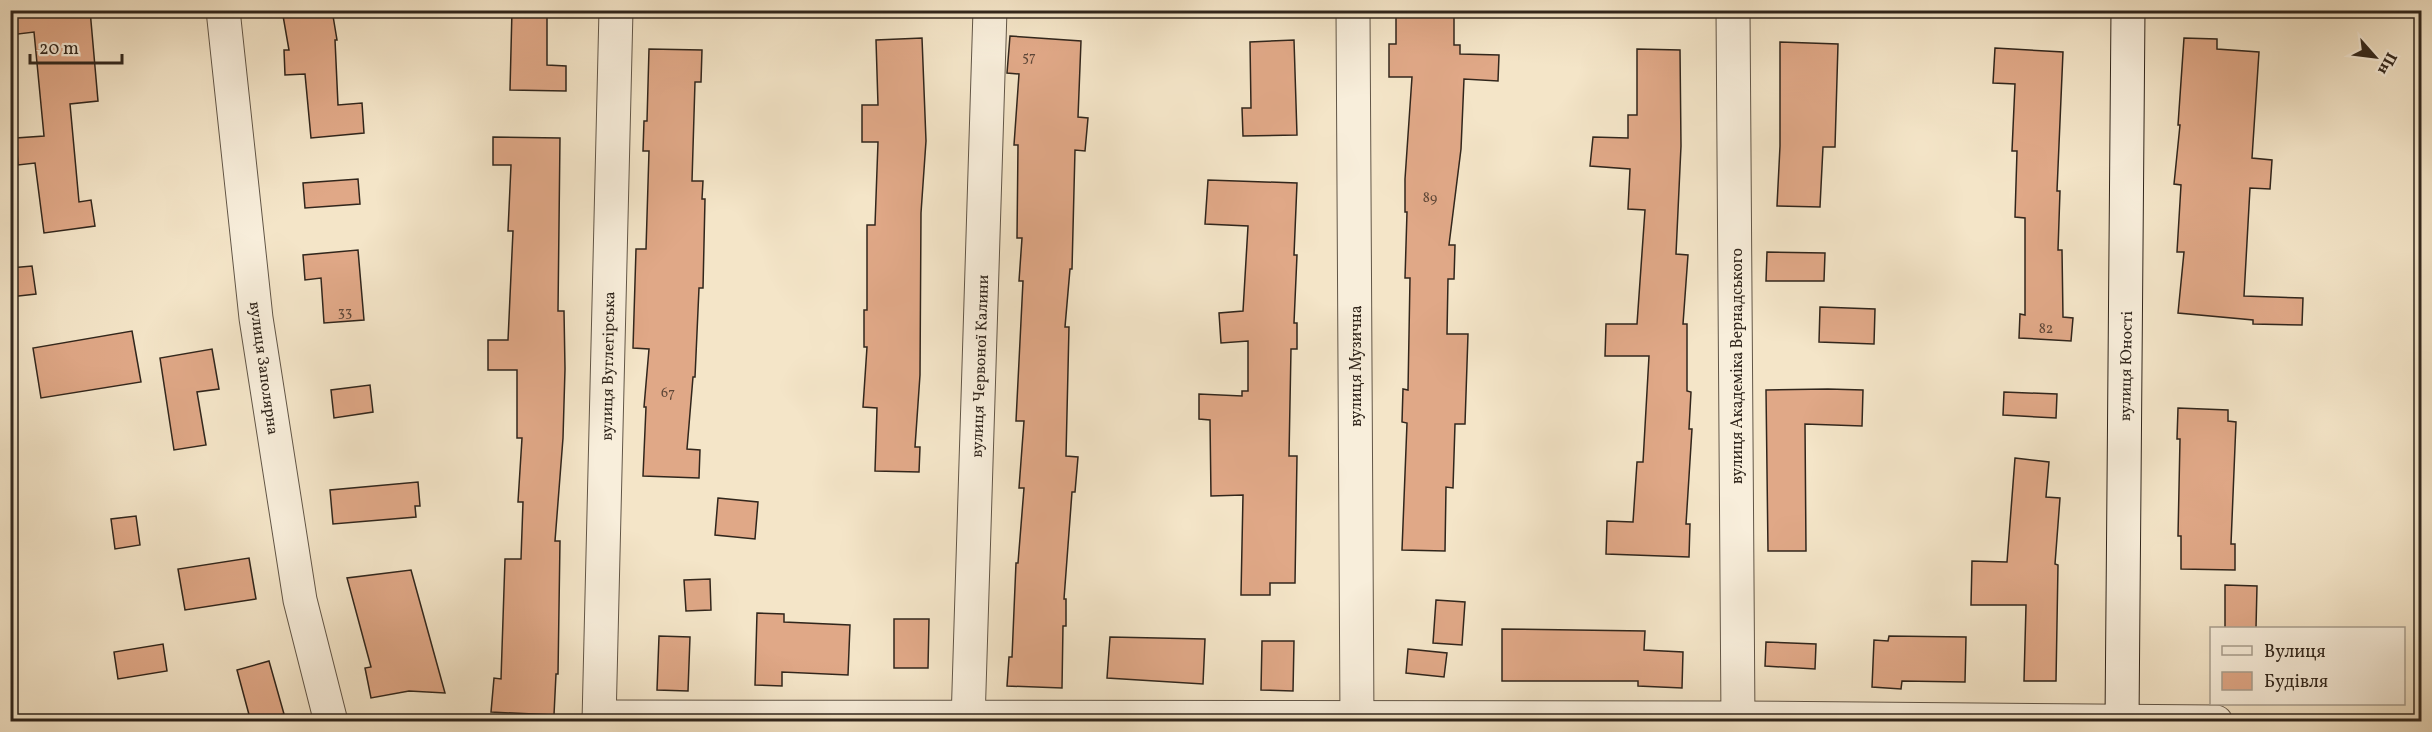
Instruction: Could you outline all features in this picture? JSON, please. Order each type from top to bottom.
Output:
[{"type":"street","name":"вулиця Заполярна","points":[[223,10],[256,318],[300,600],[331,722]]},
{"type":"street","name":"вулиця Вуглегірська","points":[[599,719],[616,10]]},
{"type":"street","name":"вулиця Червоної Калини","points":[[968,720],[990,10]]},
{"type":"street","name":"вулиця Музична","points":[[1353,10],[1357,721]]},
{"type":"street","name":"вулиця Академіка Вернадського","points":[[1733,10],[1738,720]]},
{"type":"street","name":"вулиця Юності","points":[[2122,721],[2128,10]]},
{"type":"street","points":[[599,719],[2216,722]]},
{"type":"building","points":[[10,10],[90,10],[98,101],[70,104],[79,202],[91,200],[95,226],[44,233],[35,163],[18,165],[16,138],[44,136],[34,32],[10,35]]},
{"type":"building","points":[[282,10],[332,10],[337,40],[335,40],[338,105],[362,103],[364,133],[311,138],[305,74],[285,75],[284,50],[289,50]]},
{"type":"building","points":[[512,10],[547,10],[547,65],[566,66],[566,91],[510,90]]},
{"type":"building","points":[[1396,10],[1454,10],[1454,45],[1460,45],[1460,54],[1499,55],[1498,81],[1464,79],[1461,149],[1449,245],[1455,245],[1454,279],[1448,279],[1447,334],[1468,334],[1465,424],[1455,424],[1453,488],[1446,487],[1445,551],[1402,550],[1407,423],[1402,422],[1403,389],[1408,390],[1410,278],[1405,278],[1407,212],[1405,212],[1405,179],[1412,77],[1389,77],[1389,44],[1396,44]]},
{"type":"building","points":[[1010,36],[1081,41],[1078,117],[1088,118],[1085,151],[1075,150],[1072,269],[1070,269],[1065,327],[1069,327],[1066,456],[1078,457],[1075,492],[1072,492],[1064,599],[1066,599],[1066,626],[1063,626],[1062,688],[1007,686],[1009,657],[1012,657],[1016,563],[1018,563],[1024,488],[1019,488],[1024,421],[1016,421],[1023,281],[1019,281],[1022,238],[1017,238],[1018,145],[1014,145],[1019,74],[1007,73]]},
{"type":"building","points":[[922,38],[926,141],[921,213],[920,375],[915,447],[920,447],[919,472],[875,471],[877,408],[863,407],[867,347],[864,347],[864,310],[867,310],[867,225],[875,225],[878,142],[862,142],[862,105],[878,105],[876,40]]},
{"type":"building","points":[[2184,38],[2217,39],[2217,49],[2259,52],[2252,158],[2272,160],[2270,189],[2250,188],[2244,296],[2303,298],[2302,325],[2253,324],[2253,320],[2178,313],[2184,252],[2177,252],[2181,185],[2174,184],[2180,125],[2178,125]]},
{"type":"building","points":[[1294,40],[1297,135],[1243,136],[1242,108],[1251,108],[1250,42]]},
{"type":"building","points":[[1780,42],[1838,44],[1835,147],[1823,147],[1820,207],[1777,206],[1780,146]]},
{"type":"building","points":[[1995,48],[2063,52],[2057,191],[2060,191],[2058,250],[2062,250],[2063,317],[2073,318],[2071,341],[2019,338],[2020,314],[2025,315],[2025,218],[2015,217],[2017,151],[2012,151],[2015,84],[1993,83]]},
{"type":"building","points":[[649,49],[702,50],[701,82],[695,82],[692,181],[703,181],[702,199],[705,199],[703,288],[699,288],[695,377],[693,377],[687,449],[700,450],[699,478],[643,476],[646,407],[644,407],[649,349],[633,348],[636,249],[646,249],[649,151],[643,151],[644,121],[647,121]]},
{"type":"building","points":[[1637,49],[1680,50],[1681,146],[1676,254],[1688,255],[1683,324],[1687,324],[1687,391],[1691,392],[1689,429],[1692,429],[1686,524],[1690,524],[1689,557],[1606,554],[1607,521],[1633,522],[1637,462],[1643,462],[1649,356],[1605,356],[1606,324],[1637,324],[1645,210],[1628,209],[1630,169],[1590,166],[1593,137],[1628,138],[1628,115],[1637,115]]},
{"type":"building","points":[[493,137],[560,138],[558,311],[564,311],[565,369],[563,438],[555,541],[560,541],[558,674],[556,674],[554,715],[491,712],[494,678],[501,679],[505,559],[521,559],[523,502],[518,502],[522,438],[517,438],[517,370],[488,370],[488,340],[508,340],[513,231],[508,231],[511,165],[493,165]]},
{"type":"building","points":[[358,179],[360,204],[305,208],[303,183]]},
{"type":"building","points":[[1208,180],[1297,183],[1294,323],[1297,323],[1297,349],[1291,349],[1289,456],[1297,456],[1295,583],[1270,583],[1270,595],[1241,595],[1243,495],[1211,496],[1210,420],[1199,419],[1199,394],[1242,396],[1242,391],[1248,391],[1248,341],[1221,343],[1219,313],[1243,311],[1248,226],[1205,224]]},
{"type":"building","points":[[358,250],[364,320],[324,323],[321,278],[305,280],[303,255]]},
{"type":"building","points":[[1767,252],[1825,253],[1824,281],[1766,281]]},
{"type":"building","points":[[32,266],[36,294],[10,297],[10,268]]},
{"type":"building","points":[[1820,307],[1875,309],[1874,344],[1819,342]]},
{"type":"building","points":[[132,331],[141,382],[41,398],[33,348]]},
{"type":"building","points":[[212,349],[219,389],[197,392],[206,445],[174,450],[160,358]]},
{"type":"building","points":[[370,385],[373,412],[334,418],[331,390]]},
{"type":"building","points":[[1766,390],[1863,390],[1862,426],[1805,424],[1806,551],[1768,551]]},
{"type":"building","points":[[2004,392],[2057,394],[2056,418],[2003,415]]},
{"type":"building","points":[[2178,408],[2228,410],[2228,421],[2236,422],[2231,544],[2235,544],[2235,570],[2181,569],[2181,536],[2178,536],[2180,439],[2177,439]]},
{"type":"building","points":[[2015,458],[2049,462],[2046,497],[2060,498],[2055,564],[2058,565],[2056,681],[2024,681],[2026,605],[1971,605],[1972,561],[2007,562]]},
{"type":"building","points":[[418,482],[420,506],[415,506],[416,517],[333,524],[330,490]]},
{"type":"building","points":[[718,498],[758,502],[755,539],[715,535]]},
{"type":"building","points":[[136,516],[140,545],[115,549],[111,519]]},
{"type":"building","points":[[249,558],[256,599],[185,610],[178,569]]},
{"type":"building","points":[[411,570],[445,693],[409,691],[371,698],[365,668],[371,667],[347,578]]},
{"type":"building","points":[[710,579],[711,610],[686,611],[684,580]]},
{"type":"building","points":[[2225,585],[2257,586],[2256,627],[2225,627]]},
{"type":"building","points":[[1436,600],[1465,602],[1462,645],[1433,643]]},
{"type":"building","points":[[757,613],[784,614],[784,622],[850,625],[848,675],[782,672],[782,686],[755,685]]},
{"type":"building","points":[[894,619],[929,619],[928,668],[894,668]]},
{"type":"building","points":[[1502,629],[1645,631],[1644,650],[1683,652],[1682,688],[1638,686],[1638,681],[1502,681]]},
{"type":"building","points":[[659,636],[690,637],[688,691],[657,690]]},
{"type":"building","points":[[1889,636],[1966,637],[1965,682],[1902,681],[1901,689],[1872,687],[1874,640],[1888,641]]},
{"type":"building","points":[[1110,637],[1205,639],[1203,684],[1107,678]]},
{"type":"building","points":[[1262,641],[1294,641],[1293,691],[1261,690]]},
{"type":"building","points":[[1766,642],[1816,644],[1815,669],[1765,666]]},
{"type":"building","points":[[163,644],[167,671],[118,679],[114,652]]},
{"type":"building","points":[[1408,649],[1447,653],[1444,677],[1406,673]]},
{"type":"building","points":[[269,661],[284,714],[251,722],[237,670]]}]
